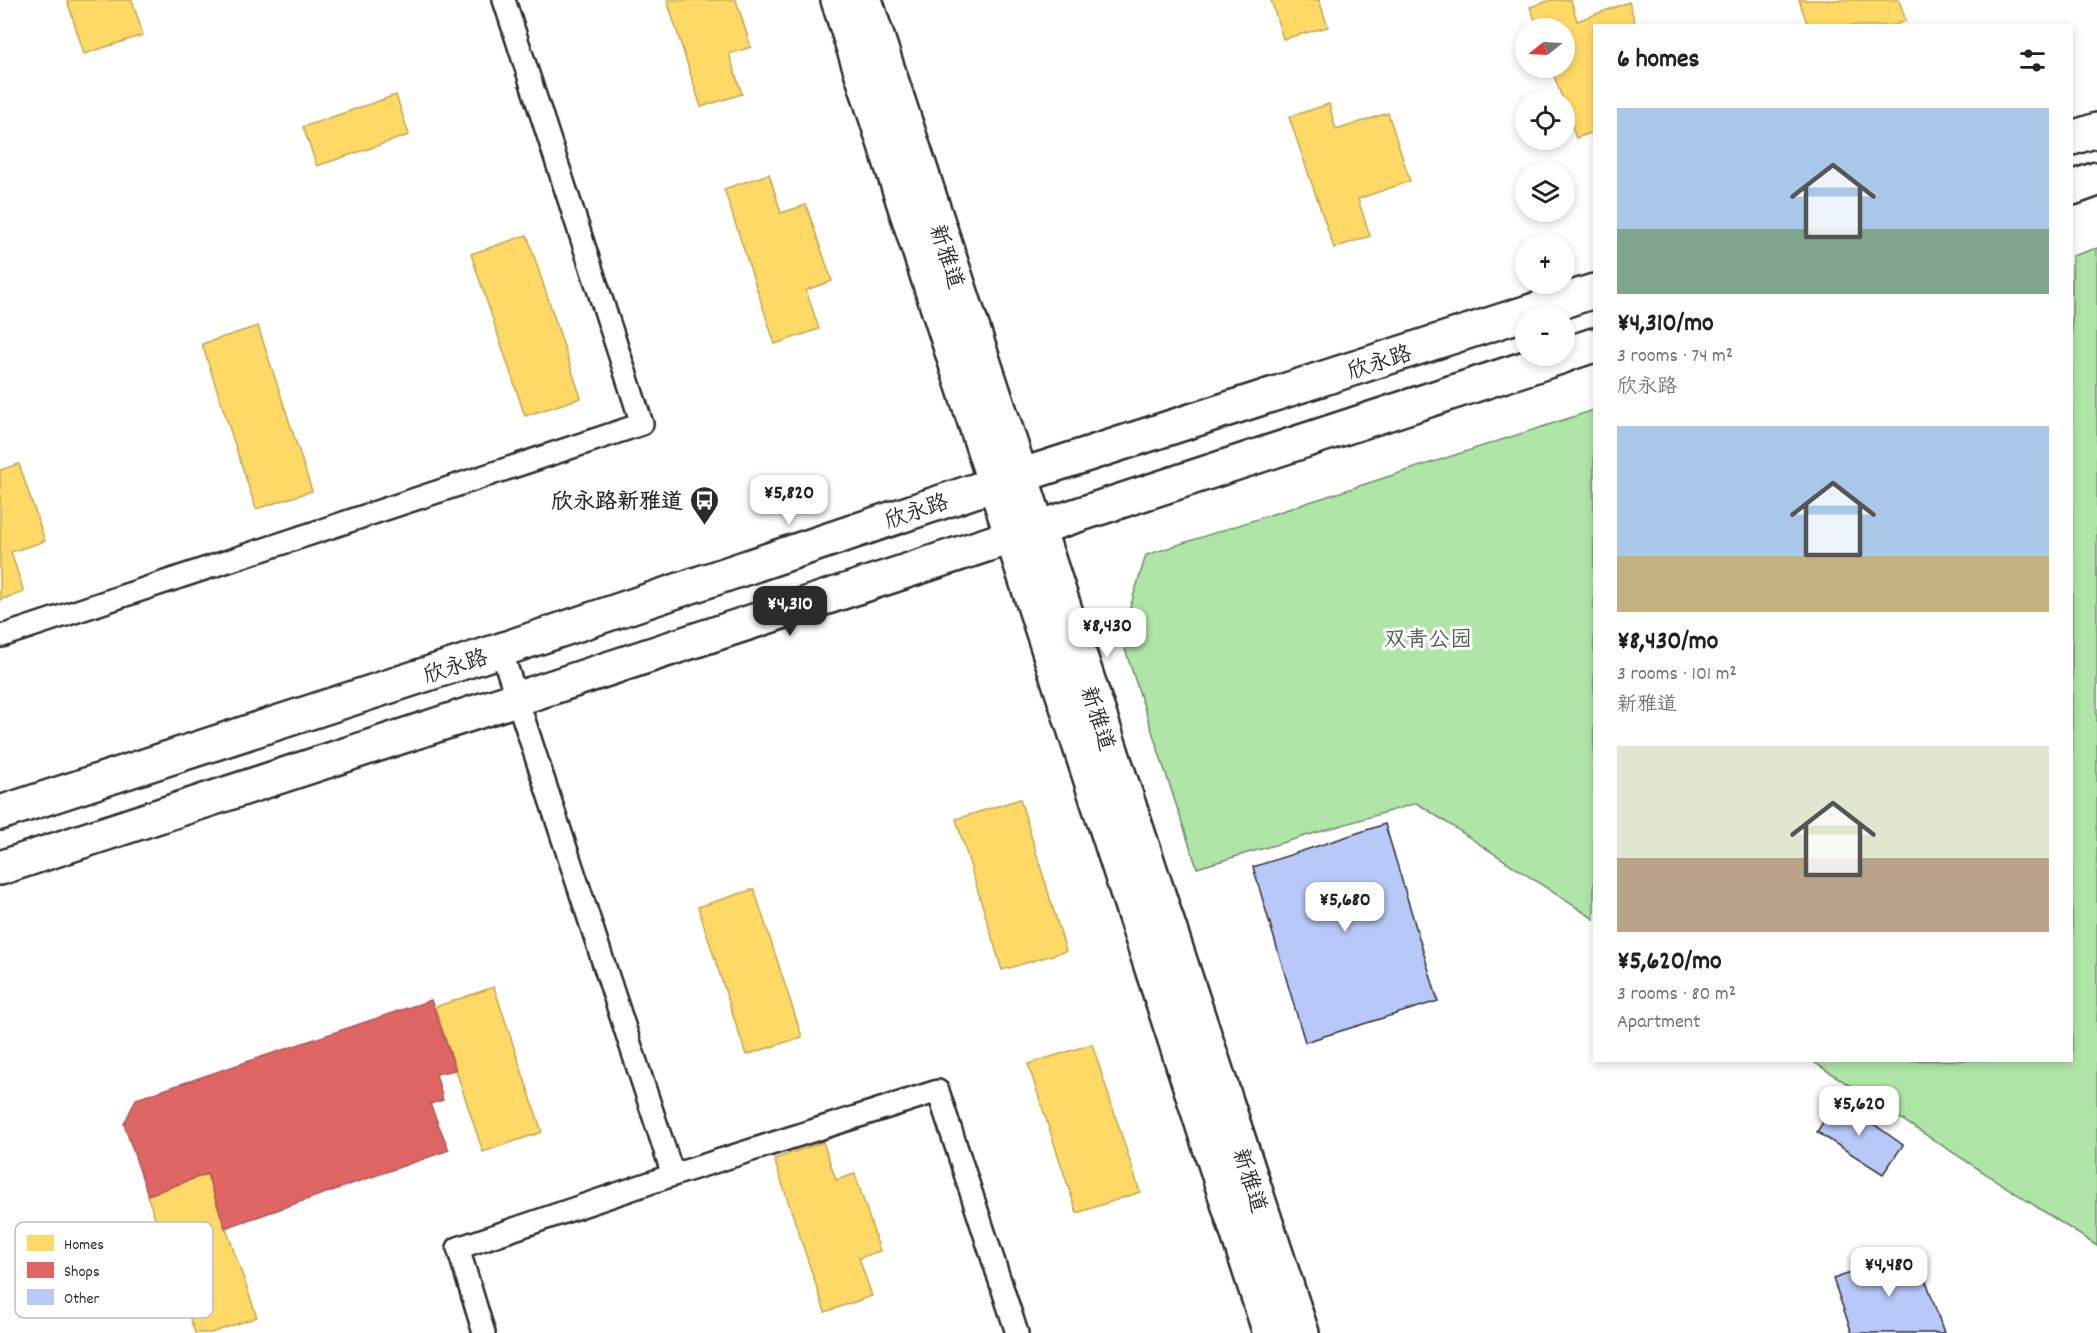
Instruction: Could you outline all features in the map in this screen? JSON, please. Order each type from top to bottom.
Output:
[{"type":"street","name":"新雅道","points":[[838,0],[1007,480],[1302,1333]]},
{"type":"street","name":"新雅道","points":[[865,0],[1007,480]]},
{"type":"street","points":[[2073,138],[2097,130]]},
{"type":"street","points":[[2073,188],[2097,179]]},
{"type":"street","name":"欣永路","points":[[0,813],[501,650],[1007,480],[1593,291]]},
{"type":"street","points":[[1575,351],[1593,345]]},
{"type":"street","points":[[0,868],[1531,366]]},
{"type":"street","name":"新雅道","points":[[1025,533],[1269,1333]]},
{"type":"lane","points":[[0,635],[642,424],[504,0]]},
{"type":"lane","points":[[501,650],[673,1175]]},
{"type":"lane","points":[[484,1333],[458,1248],[673,1175],[938,1091],[1017,1333]]},
{"type":"green space","points":[[2097,248],[2097,1246],[1814,1062],[2073,1062],[2073,256]]},
{"type":"green space","name":"双青公园","points":[[1593,410],[1593,918],[1417,803],[1197,868],[1121,637],[1146,555]]},
{"type":"building: Homes","points":[[67,0],[132,0],[143,35],[84,54]]},
{"type":"building: Homes","points":[[667,0],[736,0],[751,47],[729,54],[742,94],[701,107]]},
{"type":"building: Homes","points":[[1271,0],[1319,0],[1328,27],[1283,39]]},
{"type":"building: Homes","points":[[1551,0],[1571,0],[1577,21],[1629,2],[1635,24],[1593,24],[1593,132],[1576,138],[1575,90],[1559,90],[1555,78],[1575,78],[1575,18],[1534,18],[1530,7]]},
{"type":"building: Homes","points":[[1799,0],[1899,0],[1906,21],[1898,24],[1807,24]]},
{"type":"building: Homes","points":[[396,95],[409,135],[317,166],[303,127]]},
{"type":"building: Homes","points":[[1329,104],[1336,130],[1388,113],[1410,181],[1358,199],[1370,236],[1334,248],[1289,117]]},
{"type":"building: Homes","points":[[769,174],[781,213],[806,205],[832,281],[806,290],[819,329],[775,344],[724,189]]},
{"type":"building: Homes","points":[[527,235],[581,398],[525,416],[471,254]]},
{"type":"building: Homes","points":[[258,326],[312,491],[256,509],[202,344]]},
{"type":"building: Homes","points":[[19,464],[45,541],[11,552],[24,592],[0,600],[0,470]]},
{"type":"building: Homes","points":[[1020,799],[1066,951],[1002,970],[956,819]]},
{"type":"building: Homes","points":[[754,889],[802,1037],[746,1055],[698,907]]},
{"type":"building: Homes","points":[[494,987],[542,1132],[483,1152],[435,1007]]},
{"type":"building: Homes","points":[[1092,1044],[1140,1192],[1077,1213],[1028,1064]]},
{"type":"building: Homes","points":[[823,1142],[836,1180],[855,1174],[880,1251],[859,1258],[872,1296],[825,1312],[774,1159]]},
{"type":"building: Homes","points":[[207,1174],[257,1317],[211,1333],[195,1333],[190,1318],[213,1318],[213,1222],[156,1222],[147,1195]]},
{"type":"building: Shops","points":[[431,1000],[456,1070],[436,1074],[443,1100],[430,1104],[449,1150],[225,1228],[207,1174],[148,1195],[124,1124],[136,1099]]},
{"type":"building: Other","points":[[1385,824],[1438,1001],[1305,1042],[1253,867]]},
{"type":"building: Other","points":[[1837,1098],[1903,1145],[1883,1174],[1817,1132]]},
{"type":"building: Other","points":[[1916,1251],[1944,1333],[1852,1333],[1833,1279]]},
{"type":"place","name":"欣永路新雅道","points":[[704,526]]}]
